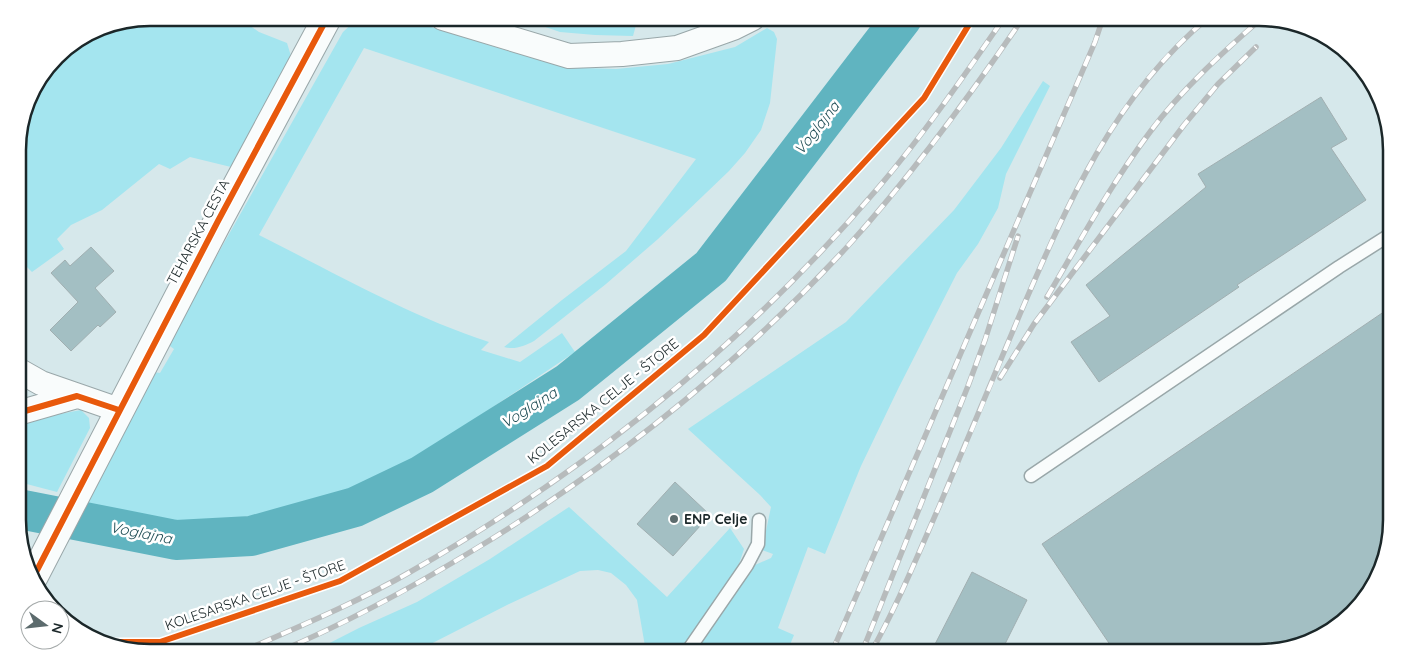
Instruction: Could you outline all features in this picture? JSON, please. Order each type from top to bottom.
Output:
[{"type":"street","points":[[472,27],[569,56],[622,54],[677,48],[735,26]]},
{"type":"street","name":"TEHARSKA CESTA","points":[[37,570],[218,221],[322,27]]},
{"type":"street","points":[[26,375],[41,383],[119,410]]},
{"type":"street","points":[[26,411],[78,396]]},
{"type":"lane","points":[[1031,476],[1383,239]]},
{"type":"lane","points":[[693,644],[747,565],[758,544],[759,520]]},
{"type":"shaded area","points":[[142,27],[252,27],[259,32],[287,43],[291,56],[231,167],[190,157],[170,169],[159,164],[102,210],[71,225],[57,239],[64,249],[32,272],[27,267],[27,134],[36,102],[47,81],[62,62],[81,47],[102,36],[126,29]]},
{"type":"shaded area","points":[[349,27],[430,27],[547,62],[582,68],[616,69],[668,64],[735,47],[767,28],[774,32],[777,39],[770,103],[761,130],[745,153],[729,171],[658,239],[606,284],[534,341],[512,348],[504,347],[626,251],[696,159],[364,48],[259,235],[401,307],[489,342],[481,350],[520,362],[562,333],[575,352],[396,472],[369,487],[252,516],[183,523],[134,518],[88,504],[117,436],[154,372],[160,373],[174,349],[167,344],[343,32]]},
{"type":"shaded area","points":[[544,27],[636,27],[633,36],[560,32]]},
{"type":"shaded area","points":[[1043,81],[1050,86],[1006,174],[998,208],[978,244],[957,273],[899,387],[861,466],[825,554],[808,547],[778,628],[794,635],[791,643],[701,644],[734,592],[755,565],[771,558],[773,554],[762,550],[771,507],[688,429],[846,322],[954,210],[1001,148]]},
{"type":"shaded area","points":[[81,410],[89,418],[90,428],[57,492],[26,484],[26,420]]},
{"type":"shaded area","points":[[569,507],[667,597],[730,528],[744,549],[736,573],[689,644],[645,644],[637,600],[626,585],[611,573],[598,570],[580,571],[507,605],[431,644],[328,644],[417,602],[490,559]]},
{"type":"building","points":[[1321,97],[1347,139],[1331,148],[1366,200],[1237,285],[1239,287],[1099,382],[1071,342],[1110,316],[1086,285],[1206,187],[1198,174]]},
{"type":"building","points":[[91,247],[114,271],[95,288],[116,312],[100,327],[98,325],[71,351],[50,330],[78,302],[51,273],[65,260],[70,266]]},
{"type":"building","points":[[1383,312],[1382,536],[1373,568],[1362,589],[1341,613],[1328,623],[1299,637],[1267,643],[1109,643],[1042,544]]},
{"type":"building","name":"ENP Celje","points":[[675,482],[710,515],[673,556],[637,524]]},
{"type":"building","points":[[972,572],[1027,600],[1005,643],[935,643]]},
{"type":"waterway","name":"Voglajna","points":[[26,510],[176,540],[251,536],[355,507],[422,475],[568,383],[711,267],[896,26]]},
{"type":"railway","points":[[259,644],[369,594],[475,533],[539,492],[660,401],[774,299],[827,245],[878,188],[928,126],[998,26]]},
{"type":"railway","points":[[296,644],[354,617],[429,577],[528,516],[625,447],[718,372],[806,290],[871,220],[939,135],[1017,26]]},
{"type":"railway","points":[[836,643],[1100,26]]},
{"type":"railway","points":[[875,643],[914,563],[1020,314],[1075,193],[1096,154],[1146,82],[1175,49],[1199,26]]},
{"type":"railway","points":[[1047,297],[1109,192],[1162,116],[1217,58],[1253,26]]},
{"type":"railway","points":[[1000,378],[1034,324],[1184,125],[1218,84],[1256,47]]},
{"type":"railway","points":[[865,643],[968,386],[985,340],[1018,236]]},
{"type":"cycle path","name":"KOLESARSKA CELJE - ŠTORE","points":[[130,642],[160,642],[340,581],[547,466],[704,335],[924,98],[968,26]]},
{"type":"cycle path","points":[[37,570],[218,221],[322,27]]},
{"type":"cycle path","points":[[26,411],[77,396],[119,410]]},
{"type":"place","name":"ENP Celje","points":[[674,519]]}]
